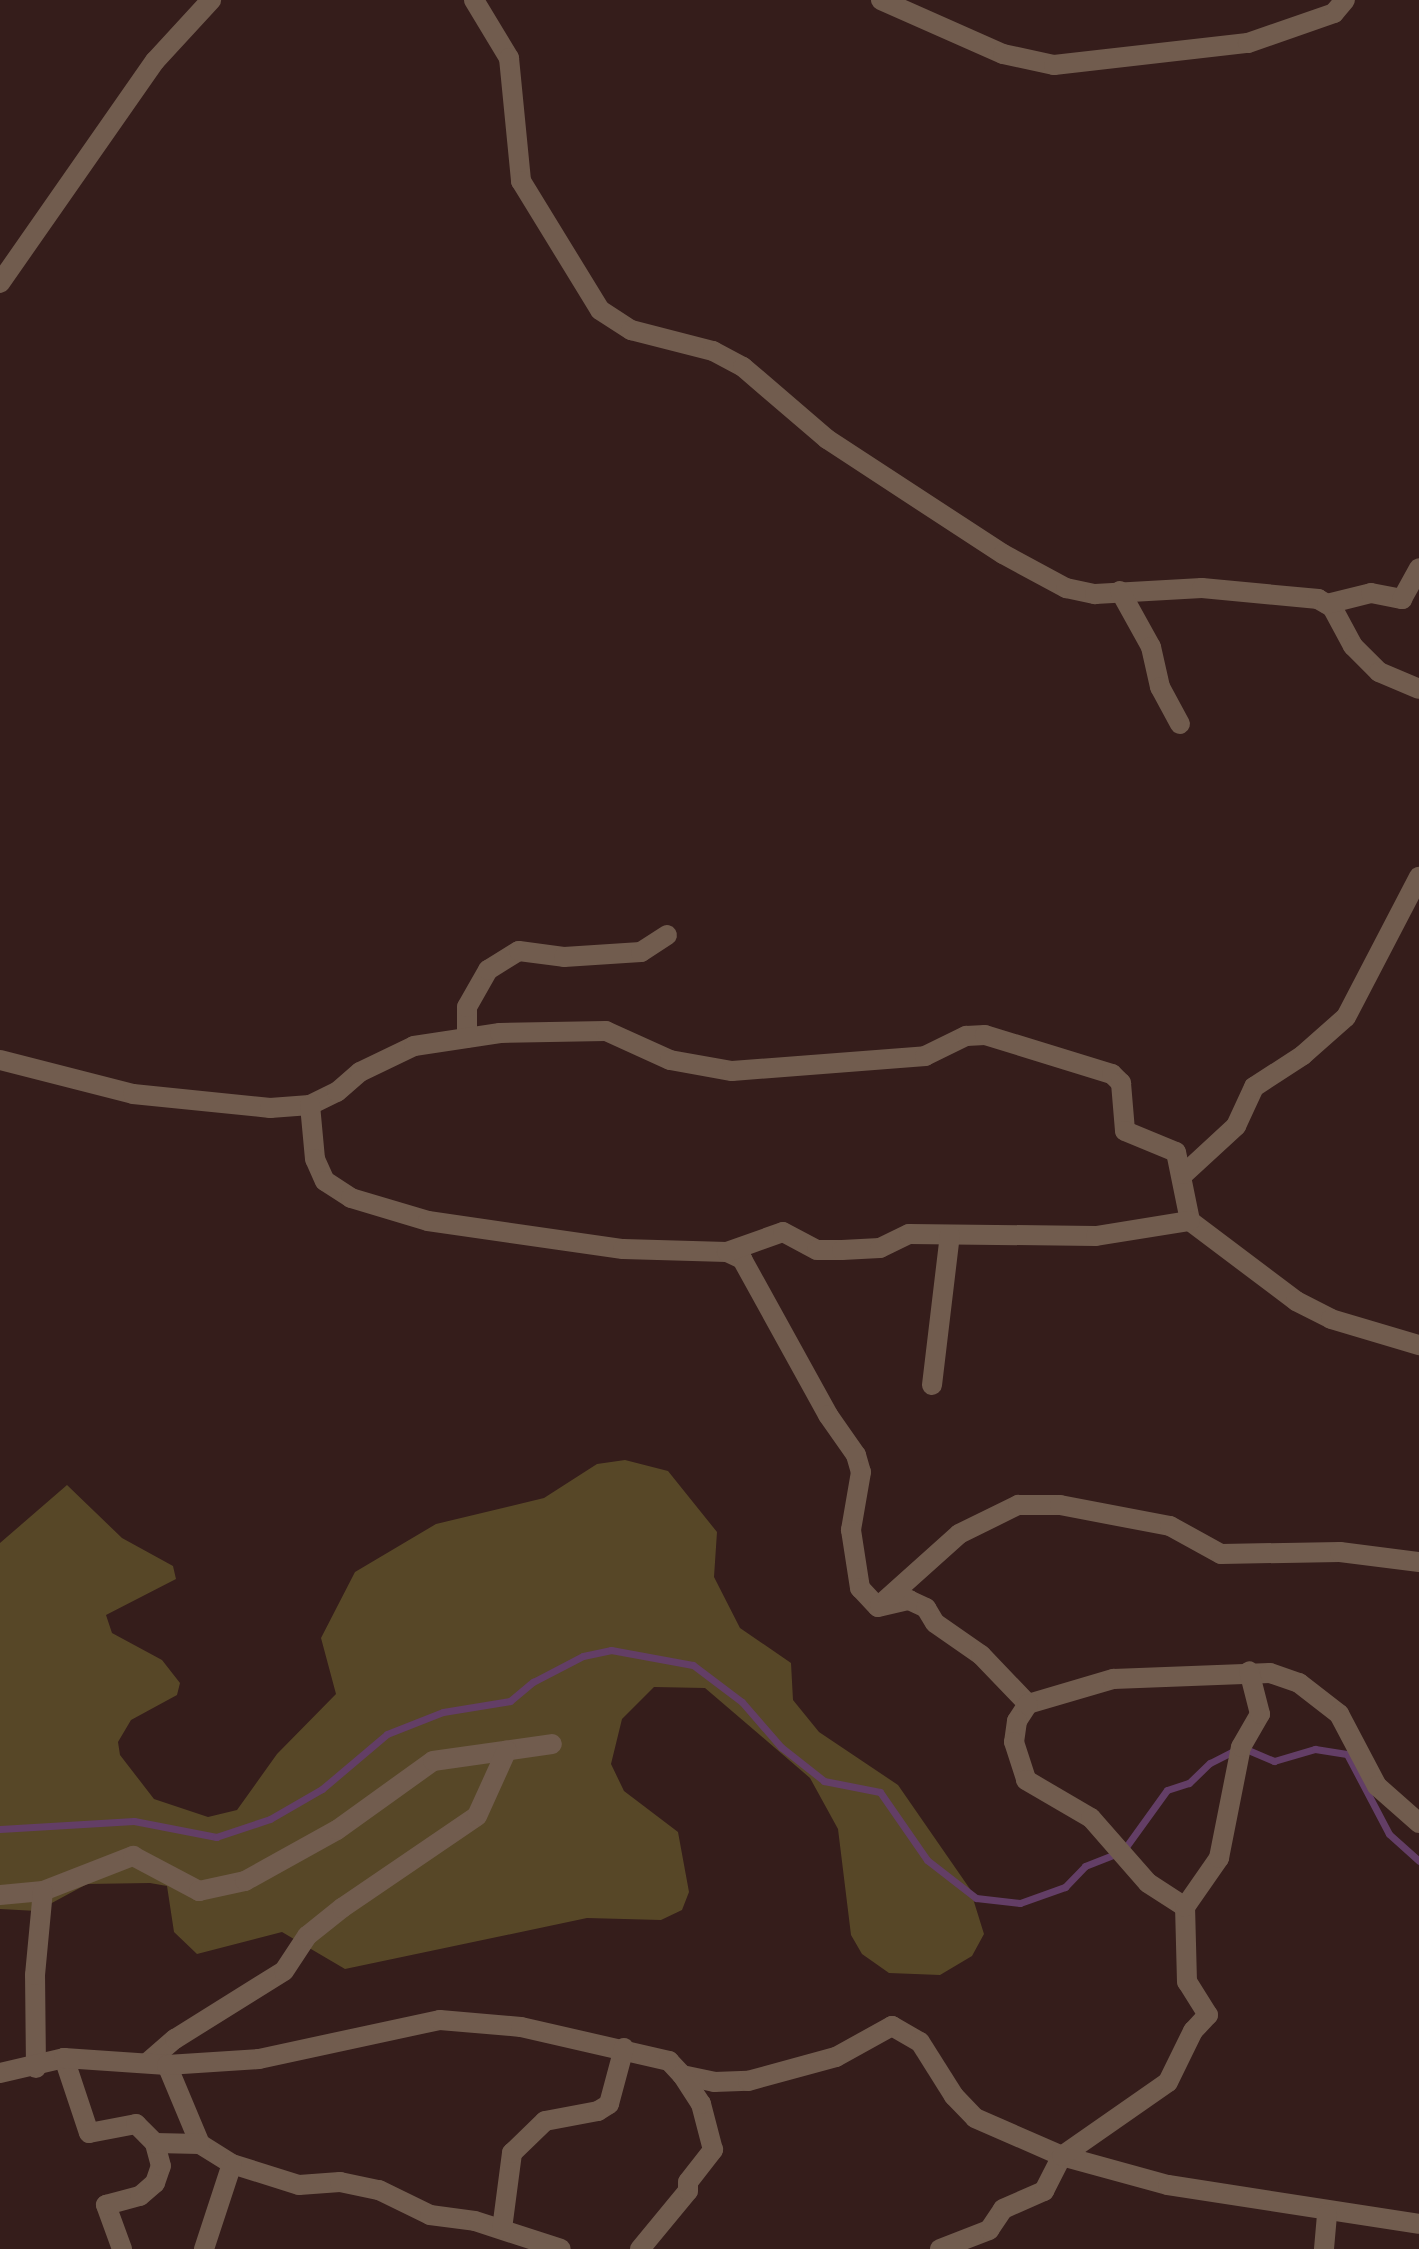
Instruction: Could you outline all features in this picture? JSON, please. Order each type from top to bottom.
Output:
[{"type":"street","points":[[0,283],[155,61],[211,0]]},
{"type":"street","points":[[474,0],[509,58],[521,181],[600,310],[631,330],[713,351],[743,367],[827,439],[1039,575],[1095,594],[1120,591],[1292,593],[1327,604],[1371,593],[1402,599],[1419,568]]},
{"type":"street","points":[[881,0],[1003,54],[1054,65],[1248,43],[1334,13],[1345,0]]},
{"type":"street","points":[[1120,591],[1151,647],[1160,687],[1180,724]]},
{"type":"street","points":[[1327,604],[1353,646],[1379,672],[1419,689]]},
{"type":"street","points":[[1184,1174],[1236,1126],[1254,1087],[1303,1055],[1346,1017],[1419,877]]},
{"type":"street","points":[[467,1038],[467,1007],[488,970],[519,951],[564,957],[641,952],[667,935]]},
{"type":"street","points":[[0,1060],[162,1099],[270,1108],[310,1105],[386,1057],[414,1046],[543,1029],[606,1031],[670,1060],[732,1071],[925,1056],[966,1036],[985,1035],[1112,1074],[1121,1083],[1125,1131],[1176,1152],[1184,1174],[1183,1200],[1190,1221],[1296,1301],[1331,1319],[1417,1341]]},
{"type":"street","points":[[310,1105],[315,1159],[325,1181],[351,1198],[428,1221],[623,1249],[727,1252],[783,1232],[817,1250],[880,1248],[909,1234],[1096,1236],[1190,1221]]},
{"type":"street","points":[[932,1385],[950,1235]]},
{"type":"street","points":[[727,1252],[742,1259],[752,1273],[828,1415],[856,1455],[861,1472],[851,1530],[853,1566],[860,1588],[878,1607]]},
{"type":"street","points":[[878,1607],[959,1534],[1018,1505],[1060,1505],[1170,1526],[1221,1554],[1340,1552],[1419,1562]]},
{"type":"street","points":[[878,1607],[909,1600],[926,1608],[935,1623],[981,1655],[1028,1704]]},
{"type":"street","points":[[940,2249],[989,2230],[1003,2209],[1044,2191],[1062,2156],[1168,2082],[1193,2031],[1208,2015],[1187,1982],[1185,1907],[1219,1858],[1241,1747],[1260,1714],[1249,1671]]},
{"type":"street","points":[[1185,1907],[1148,1883],[1091,1818],[1026,1780],[1014,1742],[1017,1721],[1028,1704],[1113,1679],[1204,1678],[1249,1671],[1299,1683],[1320,1695],[1339,1714],[1377,1786],[1419,1823]]},
{"type":"street","points":[[0,1895],[43,1891],[133,1856],[199,1891],[245,1881],[337,1830],[433,1761],[552,1744]]},
{"type":"street","points":[[157,2064],[175,2039],[284,1971],[307,1936],[342,1908],[477,1816],[507,1750]]},
{"type":"street","points":[[36,2068],[35,1975],[43,1891]]},
{"type":"street","points":[[0,2073],[36,2068],[64,2058],[157,2064],[259,2059],[440,2020],[521,2027],[624,2048],[669,2061],[682,2075],[701,2104],[713,2150],[688,2182],[688,2191],[640,2249]]},
{"type":"street","points":[[682,2075],[714,2082],[774,2075],[836,2057],[892,2026],[920,2042],[954,2096],[975,2118],[1062,2156],[1168,2185],[1327,2214],[1419,2224]]},
{"type":"street","points":[[502,2229],[512,2153],[545,2121],[598,2111],[609,2104],[624,2048]]},
{"type":"street","points":[[64,2058],[89,2133],[136,2124],[155,2143],[161,2166],[155,2183],[140,2196],[106,2205],[122,2249]]},
{"type":"street","points":[[157,2064],[200,2144],[232,2164],[299,2185],[340,2182],[379,2190],[430,2215],[502,2229],[561,2249]]},
{"type":"street","points":[[155,2143],[200,2144]]},
{"type":"street","points":[[204,2249],[232,2164]]},
{"type":"street","points":[[1324,2249],[1327,2214]]},
{"type":"shaded area","points":[[625,1460],[668,1471],[717,1532],[714,1577],[740,1628],[791,1663],[793,1700],[819,1732],[898,1785],[970,1889],[984,1934],[972,1956],[940,1975],[889,1973],[862,1954],[851,1935],[838,1829],[810,1778],[705,1688],[654,1687],[622,1719],[611,1764],[624,1791],[678,1832],[689,1892],[682,1910],[661,1920],[587,1918],[345,1969],[282,1932],[197,1954],[174,1932],[167,1886],[150,1883],[87,1884],[37,1911],[0,1909],[0,1543],[67,1485],[122,1538],[173,1566],[176,1579],[106,1615],[112,1633],[162,1660],[180,1683],[177,1695],[131,1720],[118,1742],[120,1755],[154,1799],[208,1817],[237,1810],[277,1754],[336,1694],[321,1638],[355,1572],[436,1524],[544,1498],[597,1464]]},
{"type":"waterway","points":[[0,1829],[134,1821],[216,1837],[270,1819],[322,1789],[387,1734],[443,1712],[510,1701],[533,1682],[583,1656],[611,1650],[693,1665],[742,1702],[781,1747],[824,1781],[880,1792],[927,1860],[976,1898],[1020,1903],[1065,1887],[1085,1866],[1123,1851],[1167,1790],[1189,1783],[1210,1763],[1241,1747],[1274,1761],[1315,1749],[1347,1754],[1389,1834],[1419,1861]]}]
